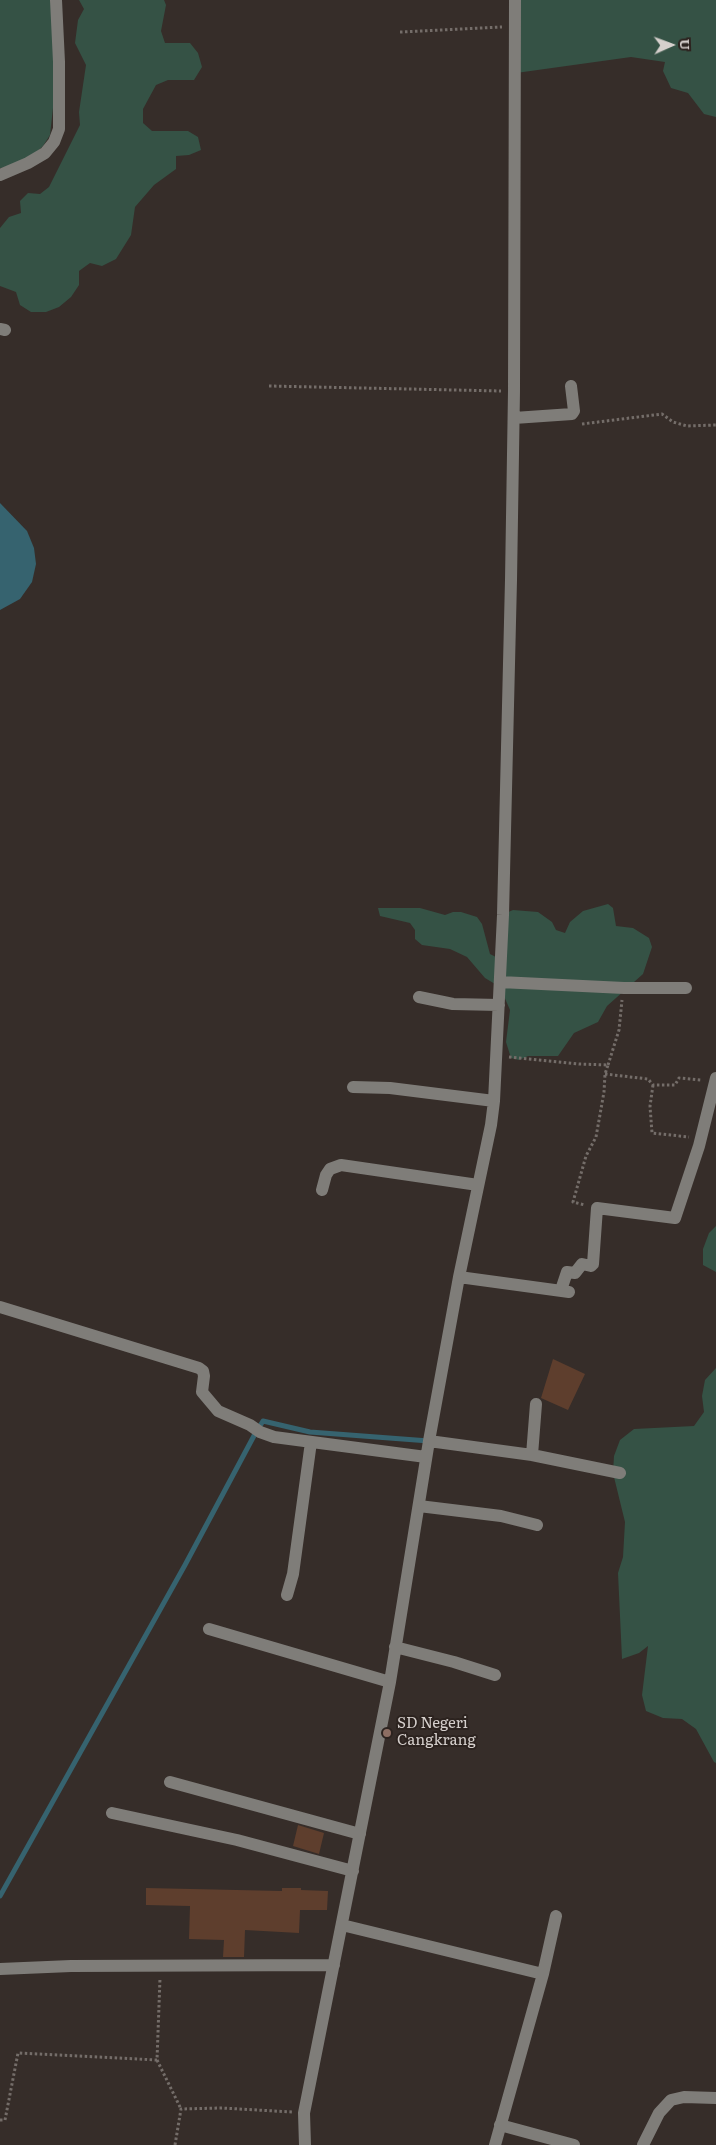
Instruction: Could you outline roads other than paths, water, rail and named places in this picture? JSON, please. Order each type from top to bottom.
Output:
[{"type":"street","points":[[0,175],[28,163],[45,153],[54,142],[59,129],[59,62],[56,0]]},
{"type":"street","points":[[305,2145],[304,2113],[390,1682],[429,1441],[494,1101],[521,418],[514,391],[515,0]]},
{"type":"street","points":[[521,418],[572,414],[574,411],[571,386]]},
{"type":"street","points":[[500,982],[624,988],[686,988]]},
{"type":"street","points":[[419,997],[453,1004],[499,1005]]},
{"type":"street","points":[[459,1277],[565,1291],[567,1272],[574,1273],[580,1265],[590,1266],[593,1264],[597,1208],[675,1218],[702,1138],[716,1079]]},
{"type":"street","points":[[353,1087],[381,1087],[494,1101]]},
{"type":"street","points":[[322,1190],[326,1175],[330,1169],[341,1165],[478,1186]]},
{"type":"street","points":[[0,1307],[199,1368],[203,1371],[204,1376],[202,1392],[218,1411],[250,1425],[260,1432],[310,1442],[426,1458]]},
{"type":"street","points":[[532,1455],[536,1404]]},
{"type":"street","points":[[429,1441],[532,1455],[620,1473]]},
{"type":"street","points":[[287,1595],[293,1574],[310,1442]]},
{"type":"street","points":[[418,1506],[500,1516],[536,1525]]},
{"type":"street","points":[[209,1629],[390,1682]]},
{"type":"street","points":[[395,1647],[495,1675]]},
{"type":"street","points":[[170,1782],[360,1834]]},
{"type":"street","points":[[112,1813],[237,1840],[353,1871]]},
{"type":"street","points":[[495,2145],[543,1974],[556,1916]]},
{"type":"street","points":[[342,1925],[543,1974]]},
{"type":"street","points":[[0,1969],[160,1965],[334,1965]]},
{"type":"street","points":[[643,2145],[659,2112],[671,2100],[684,2097],[716,2098]]},
{"type":"street","points":[[500,2125],[574,2145]]},
{"type":"water","points":[[0,503],[27,531],[34,548],[36,564],[32,582],[20,599],[0,610]]},
{"type":"waterway","points":[[258,1429],[263,1421],[310,1432],[429,1441]]},
{"type":"waterway","points":[[0,1896],[185,1565],[256,1432]]},
{"type":"place","name":"SD Negeri Cangkrang","points":[[387,1733]]}]
